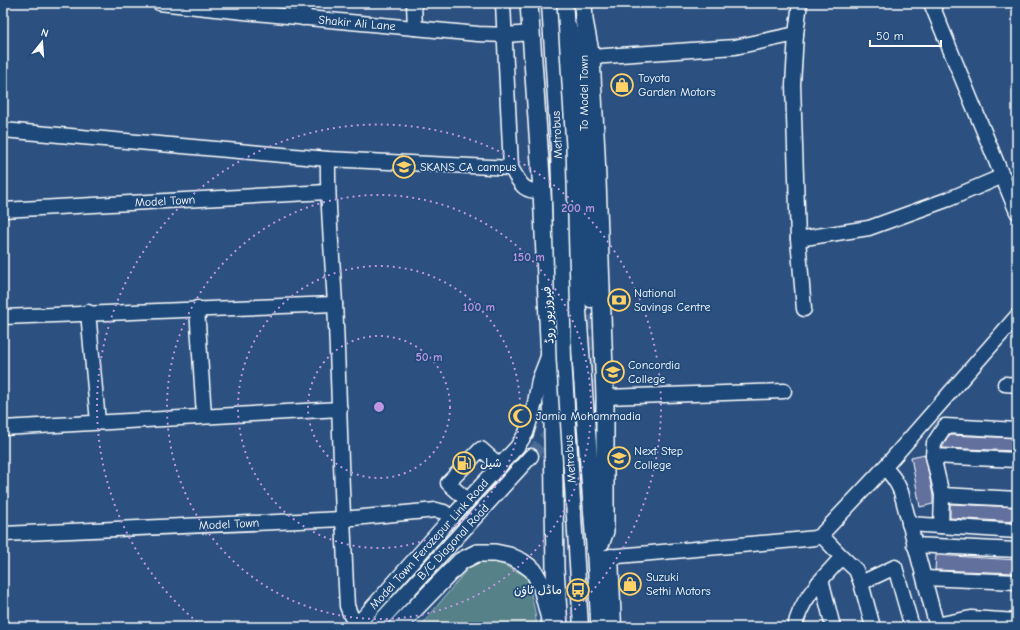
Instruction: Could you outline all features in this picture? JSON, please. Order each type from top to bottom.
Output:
[{"type":"main road","name":"فیروزپور روڈ","points":[[529,3],[542,191],[550,353],[553,425],[555,569],[559,627]]},
{"type":"main road","points":[[583,3],[584,20],[591,57],[605,397],[605,531],[600,627]]},
{"type":"main road","points":[[564,10],[576,291],[603,557]]},
{"type":"main road","points":[[397,627],[461,561],[477,553],[495,553],[509,556],[522,562],[533,570],[541,584],[552,627]]},
{"type":"street","name":"Shakir Ali Lane","points":[[159,3],[478,34],[506,35],[531,33]]},
{"type":"street","points":[[303,18],[304,3]]},
{"type":"street","points":[[414,3],[415,28]]},
{"type":"street","points":[[503,3],[506,35],[511,168],[524,187],[529,190],[542,191]]},
{"type":"street","name":"Metrobus","points":[[549,3],[558,147],[564,359],[581,627]]},
{"type":"street","points":[[800,3],[796,34],[793,85],[798,239],[804,309]]},
{"type":"street","points":[[932,3],[1017,212]]},
{"type":"street","name":"To Model Town","points":[[564,10],[576,47],[584,137]]},
{"type":"street","name":"To Model Town","points":[[584,20],[586,116],[584,137]]},
{"type":"street","points":[[591,57],[735,47],[796,34]]},
{"type":"street","points":[[3,130],[328,159],[511,168]]},
{"type":"street","points":[[584,137],[591,300]]},
{"type":"street","points":[[328,159],[327,192],[335,304],[347,606],[356,625]]},
{"type":"street","points":[[798,239],[869,228],[949,199],[1003,176]]},
{"type":"street","name":"Model Town","points":[[3,210],[327,192]]},
{"type":"street","points":[[3,316],[335,304]]},
{"type":"street","points":[[196,308],[204,416]]},
{"type":"street","points":[[88,312],[98,422]]},
{"type":"street","points":[[614,627],[603,557],[806,540],[821,535],[884,468],[1017,316]]},
{"type":"street","name":"Model Town Ferozepur Link Road","points":[[356,625],[517,447],[526,433],[535,403],[539,380],[550,353]]},
{"type":"street","points":[[605,397],[784,391]]},
{"type":"street","points":[[3,428],[340,409]]},
{"type":"street","points":[[941,526],[942,495],[933,456],[934,443],[945,426],[1017,430]]},
{"type":"street","points":[[468,501],[448,482],[481,449],[500,466]]},
{"type":"street","name":"B/C Diagonal Road","points":[[375,627],[531,456]]},
{"type":"street","points":[[933,456],[1017,460]]},
{"type":"street","points":[[884,468],[896,481],[901,492],[914,546],[925,578],[937,626],[1017,621]]},
{"type":"street","points":[[942,495],[1017,499]]},
{"type":"street","name":"Model Town","points":[[3,534],[343,519],[436,510],[444,512],[452,518]]},
{"type":"street","points":[[909,524],[1017,531]]},
{"type":"street","points":[[821,535],[856,570],[873,627]]},
{"type":"street","points":[[914,546],[1017,550]]},
{"type":"street","points":[[804,627],[811,604],[842,557]]},
{"type":"street","points":[[861,583],[895,567],[912,627]]},
{"type":"street","points":[[925,578],[1017,582]]},
{"type":"street","points":[[794,627],[801,608],[822,588]]},
{"type":"street","points":[[822,588],[833,627]]},
{"type":"green space","points":[[488,558],[527,576],[537,627],[420,627],[469,567]]},
{"type":"building","points":[[949,435],[1017,438],[1017,451],[942,448]]},
{"type":"building","points":[[925,454],[933,496],[933,504],[920,507],[911,457]]},
{"type":"building","points":[[950,504],[1017,507],[1017,522],[950,518]]},
{"type":"building","points":[[936,555],[1017,560],[1017,573],[935,570]]},
{"type":"tunnel","points":[[531,456],[581,396],[587,384],[592,368],[591,300]]},
{"type":"place","name":"Toyota Garden Motors","points":[[622,85]]},
{"type":"place","name":"SKANS CA campus","points":[[404,167]]},
{"type":"place","name":"National Savings Centre","points":[[619,300]]},
{"type":"place","name":"Concordia College","points":[[613,372]]},
{"type":"place","name":"Jamia Mohammadia","points":[[520,416]]},
{"type":"place","name":"Next Step College","points":[[619,458]]},
{"type":"place","name":"شیل","points":[[464,463]]},
{"type":"place","name":"Suzuki Sethi Motors","points":[[630,584]]},
{"type":"place","name":"ماڈل ٹاؤن","points":[[578,590]]}]
